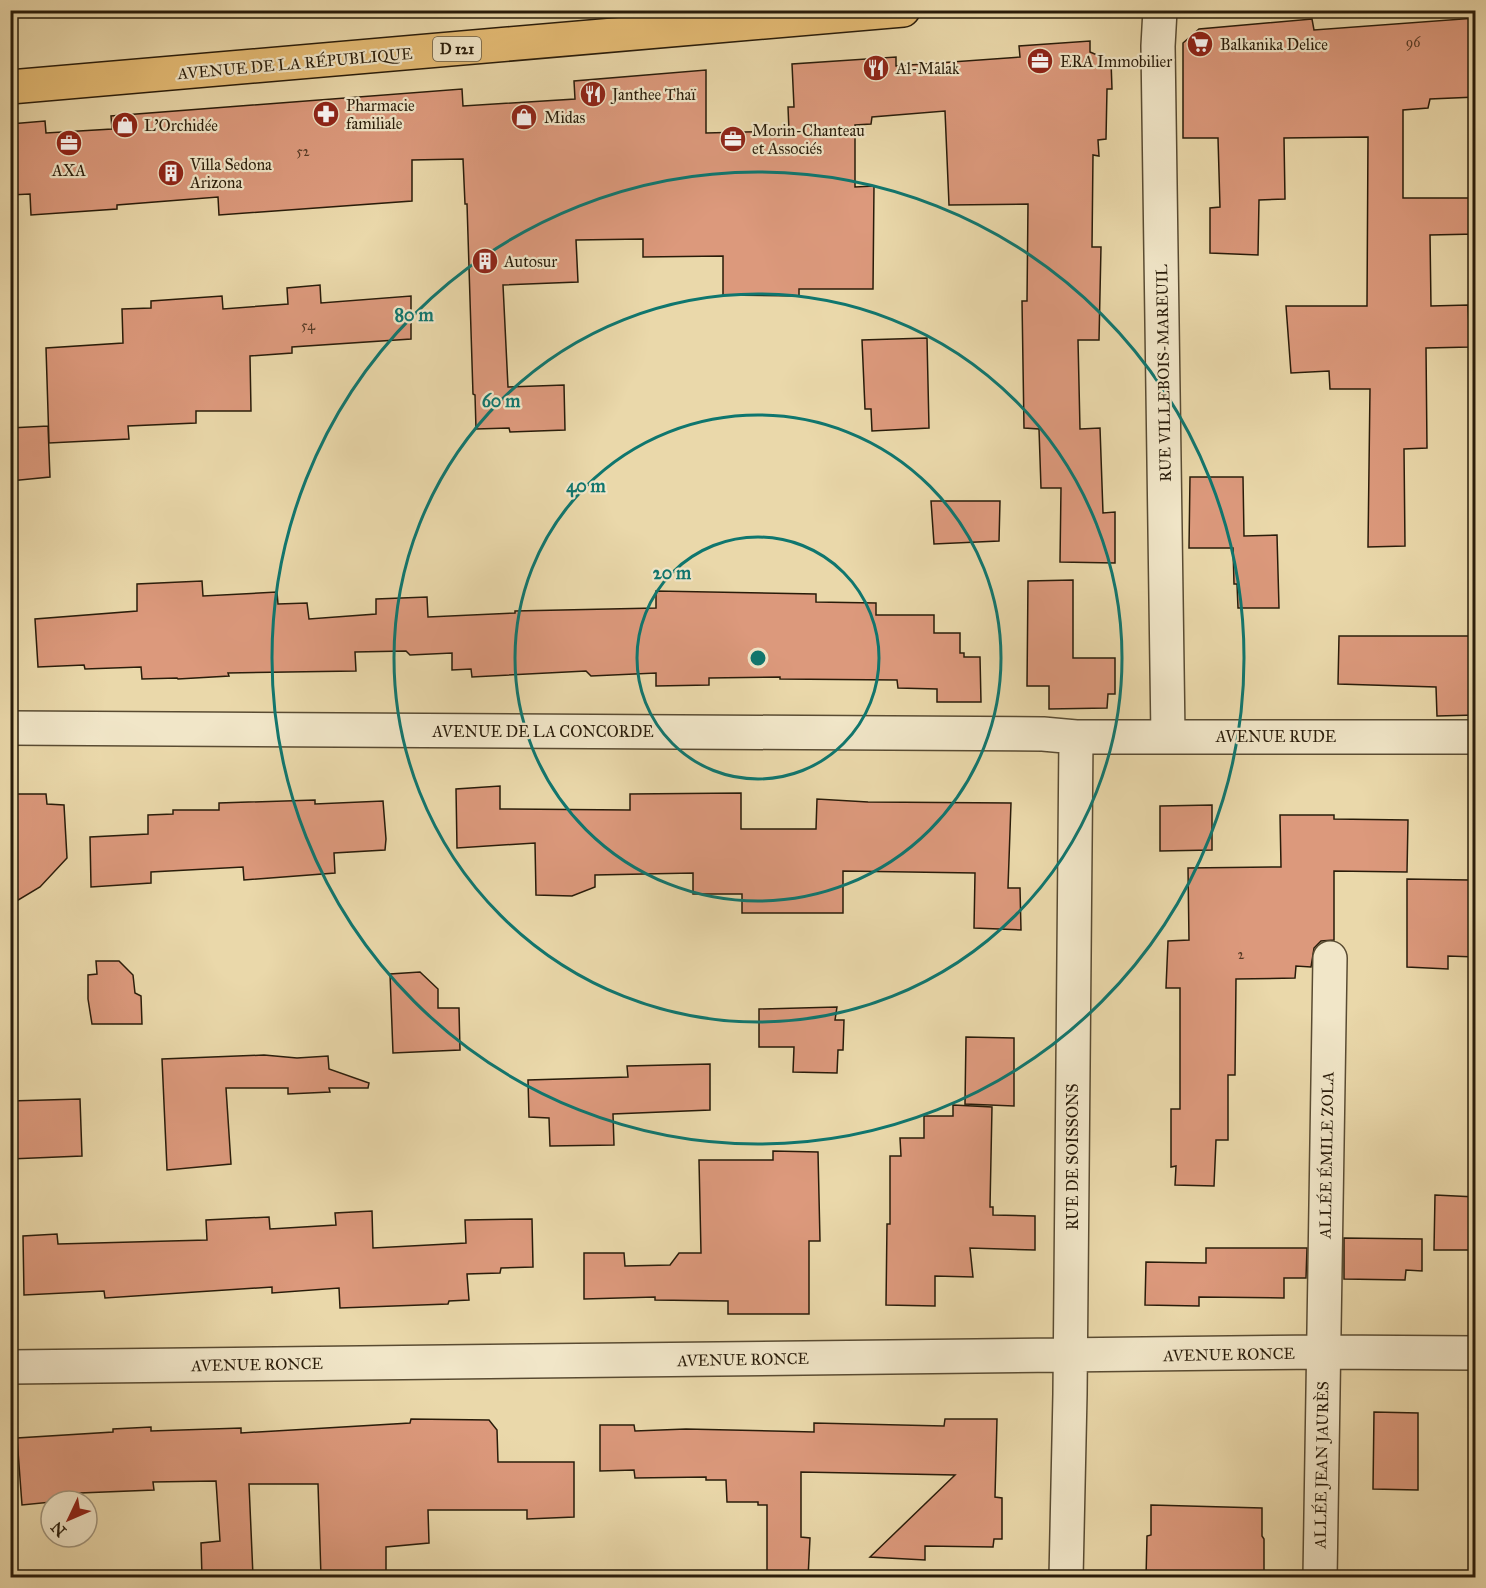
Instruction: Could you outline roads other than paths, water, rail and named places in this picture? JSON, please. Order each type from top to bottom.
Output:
[{"type":"main road","name":"AVENUE DE LA RÉPUBLIQUE","points":[[10,87],[801,15],[903,10]]},
{"type":"street","name":"RUE VILLEBOIS-MAREUIL","points":[[1160,10],[1158,46],[1168,736]]},
{"type":"street","name":"AVENUE DE LA CONCORDE","points":[[10,728],[1043,734],[1076,737]]},
{"type":"street","name":"AVENUE RUDE","points":[[1076,737],[1476,737]]},
{"type":"street","name":"RUE DE SOISSONS","points":[[1066,1578],[1076,737]]},
{"type":"street","name":"ALLÉE ÉMILE ZOLA","points":[[1323,1352],[1330,958]]},
{"type":"street","name":"AVENUE RONCE","points":[[10,1367],[1323,1352],[1476,1353]]},
{"type":"street","name":"ALLÉE JEAN JAURÈS","points":[[1320,1578],[1323,1352]]},
{"type":"place","name":"Balkanika Delice","points":[[1200,44]]},
{"type":"place","name":"ERA Immobilier","points":[[1040,61]]},
{"type":"place","name":"Al-Malak","points":[[876,68]]},
{"type":"place","name":"Janthee Thaï","points":[[593,94]]},
{"type":"place","name":"Pharmacie familiale","points":[[326,114]]},
{"type":"place","name":"Midas","points":[[524,117]]},
{"type":"place","name":"L'Orchidée","points":[[125,125]]},
{"type":"place","name":"Morin-Chanteau et Associés","points":[[733,139]]},
{"type":"place","name":"AXA","points":[[69,143]]},
{"type":"place","name":"Villa Sedona Arizona","points":[[171,173]]},
{"type":"place","name":"Autosur","points":[[485,261]]}]
